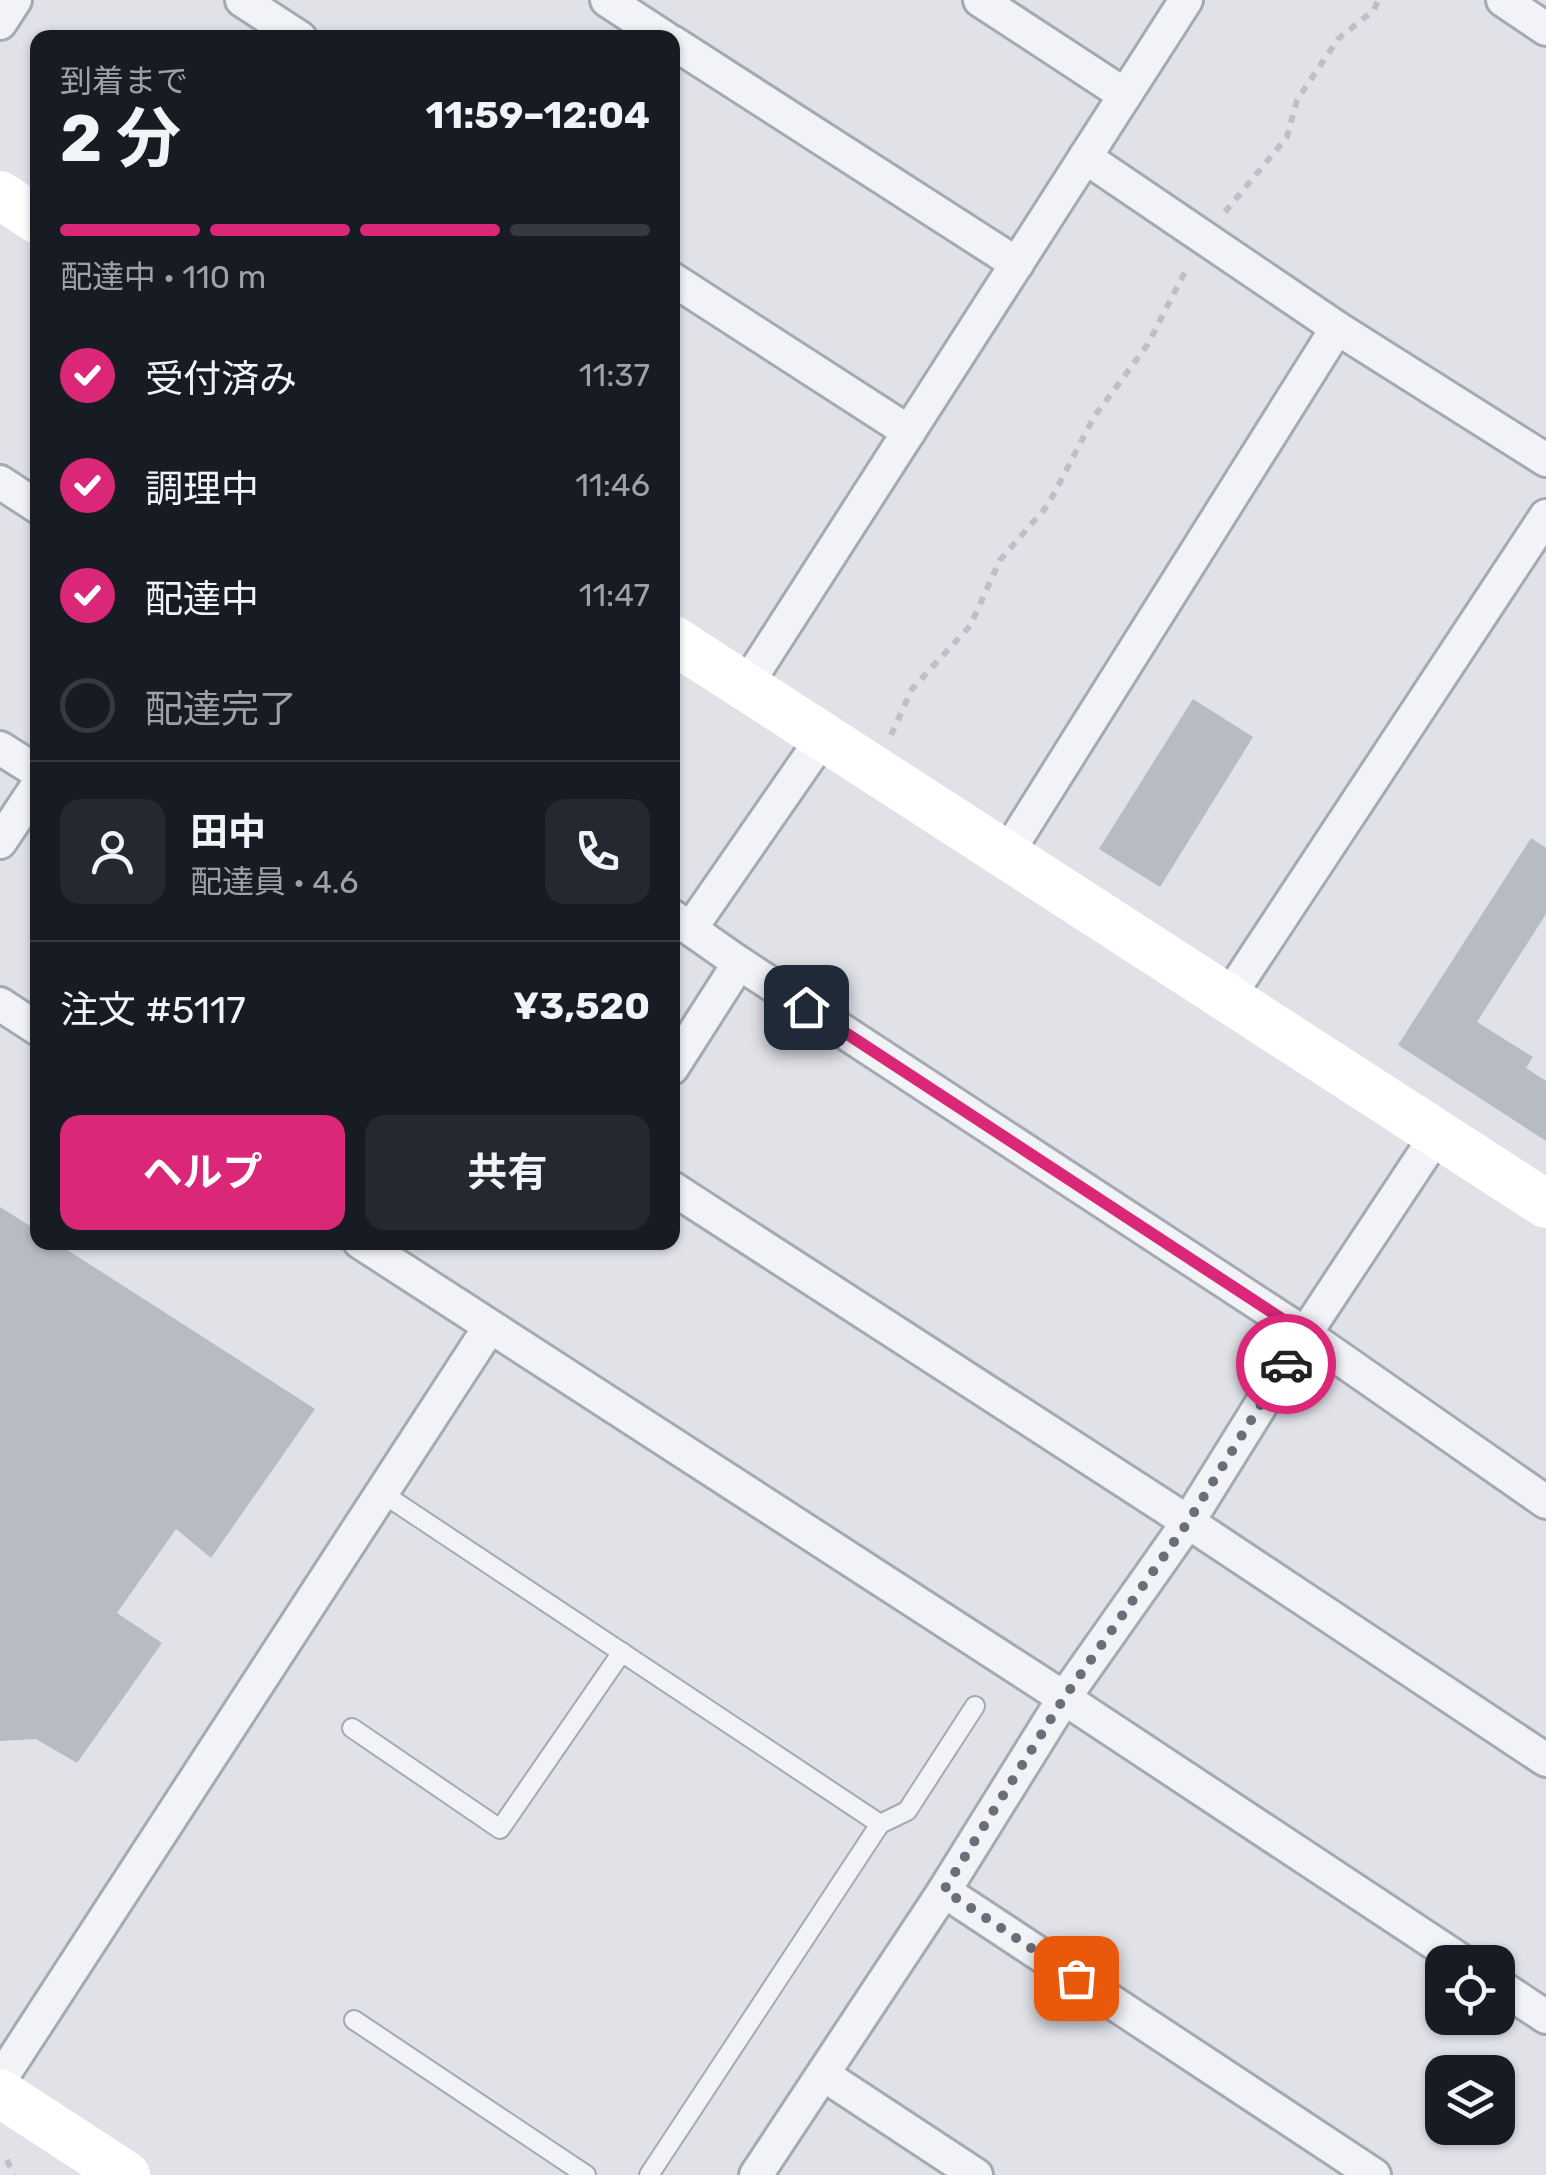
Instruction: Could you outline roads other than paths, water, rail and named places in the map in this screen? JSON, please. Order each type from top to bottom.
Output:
[{"type":"street","points":[[0,23],[15,0]]},
{"type":"street","points":[[242,0],[288,30]]},
{"type":"street","points":[[607,0],[653,30]]},
{"type":"street","points":[[980,0],[1125,95]]},
{"type":"street","points":[[744,687],[1186,0]]},
{"type":"street","points":[[1503,0],[1546,30]]},
{"type":"street","points":[[680,47],[1017,264]]},
{"type":"street","points":[[1085,157],[1337,328],[1546,460]]},
{"type":"street","points":[[0,196],[30,215]]},
{"type":"street","points":[[680,284],[908,432]]},
{"type":"street","points":[[1006,855],[1337,328]]},
{"type":"street","points":[[0,482],[30,502]]},
{"type":"street","points":[[1228,998],[1546,516]]},
{"type":"street","points":[[680,644],[1546,1204]]},
{"type":"street","points":[[838,745],[682,922],[739,964],[1305,1334],[1546,1502]]},
{"type":"street","points":[[0,748],[30,767]]},
{"type":"street","points":[[0,842],[30,797]]},
{"type":"street","points":[[680,1056],[739,964]]},
{"type":"street","points":[[0,1004],[30,1024]]},
{"type":"street","points":[[756,2175],[944,1890],[1064,1698],[1188,1522],[1305,1334],[1438,1133]]},
{"type":"street","points":[[680,1193],[1188,1522],[1546,1760]]},
{"type":"street","points":[[372,1250],[1437,1945]]},
{"type":"street","points":[[0,2080],[489,1328]]},
{"type":"street","points":[[944,1890],[1374,2175]]},
{"type":"street","points":[[1515,1997],[1546,2018]]},
{"type":"street","points":[[824,2075],[976,2175]]},
{"type":"street","points":[[0,2093],[126,2175]]},
{"type":"lane","points":[[382,1492],[880,1824]]},
{"type":"lane","points":[[352,1728],[500,1829],[622,1652]]},
{"type":"lane","points":[[649,2175],[880,1824],[906,1810],[975,1706]]},
{"type":"lane","points":[[354,2020],[586,2175]]}]
